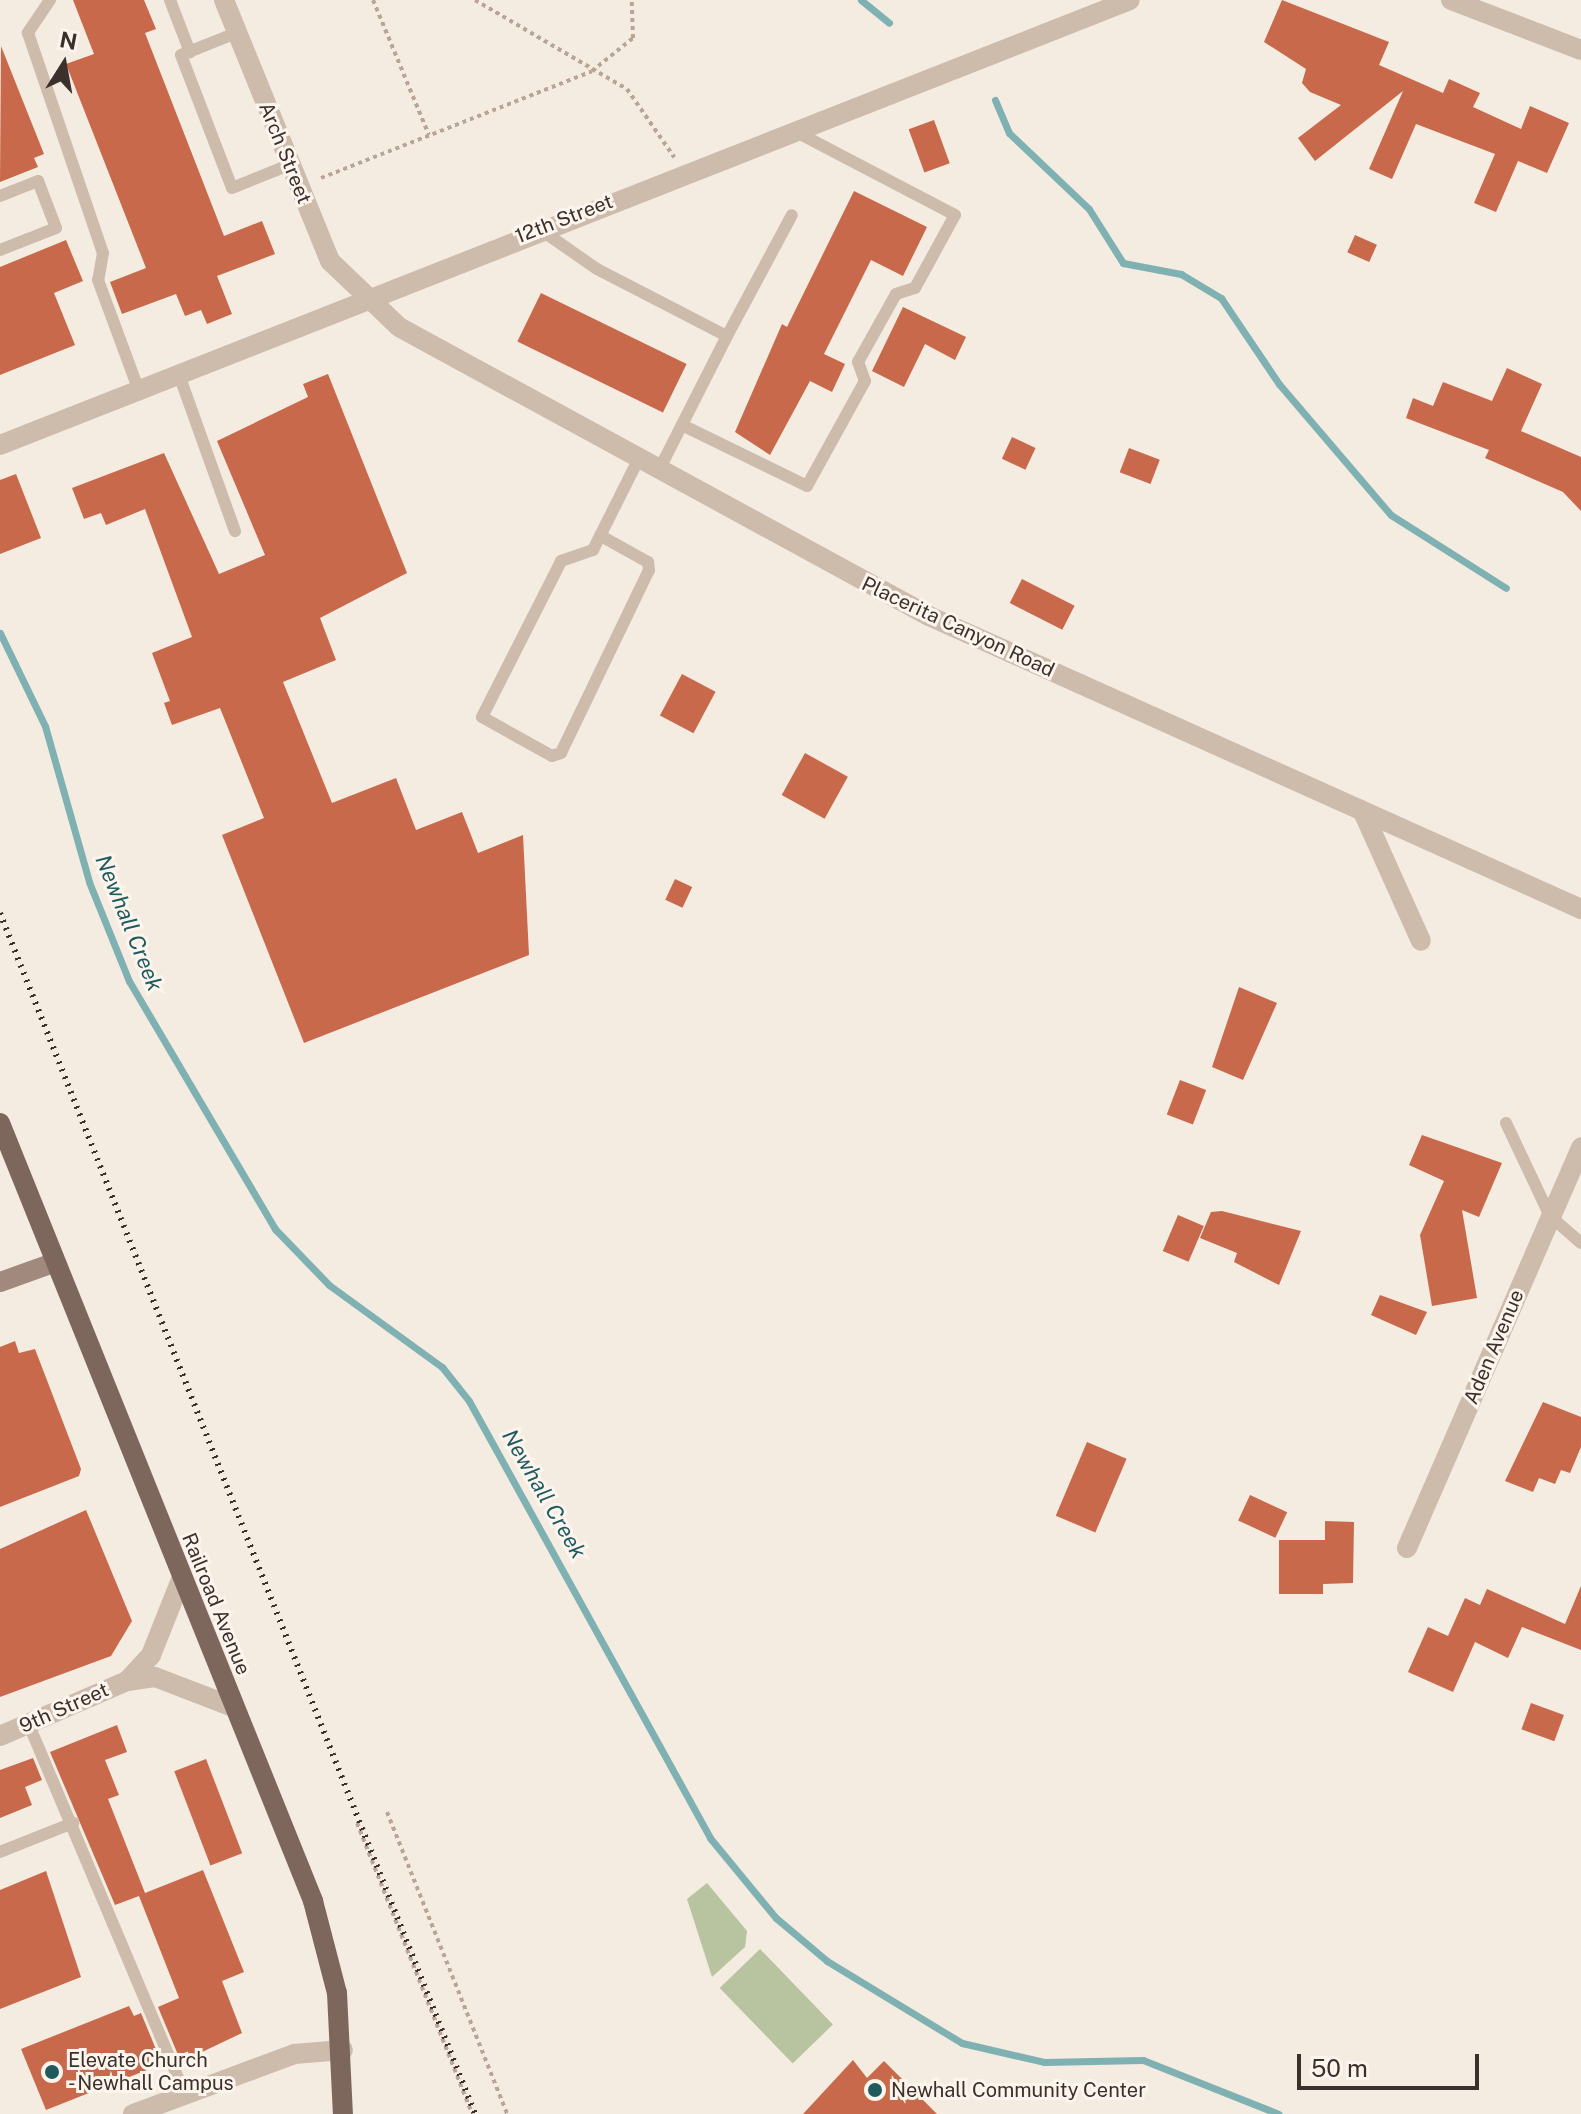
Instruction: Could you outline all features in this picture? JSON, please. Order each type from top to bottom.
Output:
[{"type":"main road","name":"Railroad Avenue","points":[[0,1123],[180,1582],[326,1940],[343,2050],[343,2114]]},
{"type":"main road","points":[[0,1282],[53,1263]]},
{"type":"street","name":"Arch Street","points":[[224,0],[330,261],[360,298]]},
{"type":"street","name":"12th Street","points":[[0,445],[360,298],[1130,0]]},
{"type":"street","points":[[1451,0],[1581,50]]},
{"type":"street","name":"Placerita Canyon Road","points":[[360,298],[399,327],[658,472],[929,616],[1581,909]]},
{"type":"street","points":[[1363,812],[1421,941]]},
{"type":"street","name":"Aden Avenue","points":[[1407,1548],[1581,1147]]},
{"type":"street","name":"9th Street","points":[[0,1736],[127,1681],[151,1655],[180,1582]]},
{"type":"street","name":"9th Street","points":[[127,1681],[188,1684],[233,1707]]},
{"type":"street","points":[[133,2114],[294,2054],[343,2050]]},
{"type":"lane","points":[[50,0],[28,33],[103,253],[98,280],[138,388]]},
{"type":"lane","points":[[170,0],[190,52]]},
{"type":"lane","points":[[236,33],[181,55],[232,188],[289,165]]},
{"type":"lane","points":[[682,425],[807,486],[865,381],[858,362],[896,294],[915,288],[955,215],[794,130]]},
{"type":"lane","points":[[0,196],[38,181],[56,228],[0,250]]},
{"type":"lane","points":[[658,472],[792,215]]},
{"type":"lane","points":[[538,229],[597,269],[727,336]]},
{"type":"lane","points":[[178,372],[235,531]]},
{"type":"lane","points":[[601,536],[648,562],[649,570],[561,753],[552,756],[482,717],[561,561],[593,550],[638,460]]},
{"type":"lane","points":[[1506,1123],[1550,1216],[1581,1243]]},
{"type":"lane","points":[[29,1725],[185,2094]]},
{"type":"lane","points":[[0,1852],[73,1823]]},
{"type":"path","points":[[373,0],[429,135]]},
{"type":"path","points":[[475,0],[627,89],[681,173]]},
{"type":"path","points":[[485,0],[489,9]]},
{"type":"path","points":[[299,188],[592,71],[633,38],[632,0]]},
{"type":"path","points":[[387,1812],[507,2114]]},
{"type":"path","points":[[357,1823],[472,2114]]},
{"type":"green space","points":[[707,1883],[747,1931],[745,1947],[712,1977],[687,1899]]},
{"type":"green space","points":[[760,1949],[833,2025],[793,2063],[720,1988]]},
{"type":"building","points":[[73,0],[144,0],[156,29],[145,33],[224,236],[262,221],[275,254],[217,276],[232,314],[207,324],[201,310],[185,316],[176,294],[122,314],[110,282],[146,268],[66,64],[94,54]]},
{"type":"building","points":[[1282,0],[1389,42],[1379,65],[1443,93],[1449,79],[1480,93],[1473,107],[1521,129],[1530,106],[1569,123],[1547,173],[1518,161],[1496,212],[1474,203],[1495,154],[1416,124],[1392,179],[1369,169],[1403,91],[1315,161],[1298,138],[1341,105],[1310,92],[1302,83],[1306,69],[1264,42]]},
{"type":"building","points":[[1,46],[44,154],[34,158],[38,167],[0,182]]},
{"type":"building","points":[[934,120],[950,163],[924,172],[909,129]]},
{"type":"building","points":[[854,191],[927,227],[903,276],[871,260],[824,354],[845,364],[832,392],[810,381],[770,455],[735,432],[782,324],[787,327]]},
{"type":"building","points":[[1355,235],[1377,245],[1369,262],[1347,252]]},
{"type":"building","points":[[66,240],[83,281],[54,293],[75,345],[0,375],[0,267]]},
{"type":"building","points":[[541,293],[687,364],[663,413],[517,342]]},
{"type":"building","points":[[903,307],[966,337],[955,360],[925,344],[904,387],[872,371]]},
{"type":"building","points":[[1507,368],[1542,384],[1521,431],[1581,457],[1581,511],[1563,492],[1485,458],[1489,450],[1406,418],[1413,398],[1433,406],[1443,382],[1492,401]]},
{"type":"building","points":[[328,374],[407,573],[320,618],[336,660],[283,682],[332,803],[396,778],[416,830],[462,812],[478,853],[523,835],[529,955],[304,1043],[222,835],[264,818],[220,708],[172,725],[164,703],[170,701],[152,653],[192,637],[145,509],[106,525],[101,513],[84,519],[72,488],[164,453],[219,574],[265,555],[217,441],[308,397],[303,384]]},
{"type":"building","points":[[1012,437],[1036,448],[1025,470],[1002,459]]},
{"type":"building","points":[[1129,448],[1160,460],[1150,484],[1120,472]]},
{"type":"building","points":[[16,474],[41,538],[0,554],[0,480]]},
{"type":"building","points":[[1022,579],[1075,606],[1062,630],[1010,603]]},
{"type":"building","points":[[682,674],[716,692],[693,733],[660,715]]},
{"type":"building","points":[[805,753],[848,777],[825,819],[782,795]]},
{"type":"building","points":[[675,879],[692,887],[682,908],[665,900]]},
{"type":"building","points":[[1239,987],[1277,1003],[1243,1080],[1212,1067]]},
{"type":"building","points":[[1180,1080],[1206,1090],[1193,1125],[1167,1115]]},
{"type":"building","points":[[1422,1135],[1502,1163],[1479,1217],[1462,1210],[1477,1298],[1432,1306],[1420,1235],[1444,1181],[1409,1165]]},
{"type":"building","points":[[1222,1211],[1301,1231],[1279,1285],[1234,1262],[1237,1253],[1200,1238],[1211,1212]]},
{"type":"building","points":[[1178,1215],[1204,1226],[1189,1262],[1163,1251]]},
{"type":"building","points":[[1380,1295],[1427,1312],[1416,1335],[1371,1315]]},
{"type":"building","points":[[15,1341],[19,1353],[35,1349],[81,1469],[79,1476],[0,1507],[0,1347]]},
{"type":"building","points":[[1543,1402],[1581,1417],[1581,1447],[1570,1473],[1561,1470],[1555,1484],[1539,1478],[1533,1492],[1505,1481]]},
{"type":"building","points":[[1087,1442],[1127,1459],[1095,1532],[1056,1516]]},
{"type":"building","points":[[1250,1495],[1287,1512],[1275,1538],[1238,1520]]},
{"type":"building","points":[[86,1510],[132,1621],[111,1656],[0,1697],[0,1549]]},
{"type":"building","points":[[1325,1521],[1354,1522],[1353,1583],[1323,1584],[1323,1594],[1279,1594],[1279,1540],[1325,1540]]},
{"type":"building","points":[[1581,1586],[1581,1650],[1522,1627],[1508,1658],[1475,1642],[1453,1692],[1408,1672],[1428,1627],[1448,1636],[1465,1598],[1480,1605],[1487,1589],[1565,1624]]},
{"type":"building","points":[[1531,1703],[1564,1715],[1554,1741],[1521,1729]]},
{"type":"building","points":[[117,1725],[127,1752],[105,1760],[119,1795],[108,1799],[145,1893],[203,1870],[244,1972],[222,1981],[242,2033],[181,2062],[158,2007],[179,1998],[139,1896],[115,1905],[50,1752]]},
{"type":"building","points":[[33,1758],[42,1780],[25,1787],[32,1805],[0,1818],[0,1770]]},
{"type":"building","points":[[206,1759],[242,1853],[210,1865],[174,1771]]},
{"type":"building","points":[[46,1871],[81,1977],[0,2009],[0,1890]]},
{"type":"building","points":[[129,2006],[134,2016],[141,2013],[162,2064],[46,2110],[21,2049]]},
{"type":"building","name":"Newhall Community Center","points":[[853,2060],[867,2078],[884,2061],[937,2114],[803,2114]]},
{"type":"waterway","points":[[861,0],[889,23]]},
{"type":"waterway","points":[[995,100],[1009,133],[1089,209],[1123,263],[1181,274],[1221,298],[1279,384],[1391,515],[1506,588]]},
{"type":"waterway","name":"Newhall Creek","points":[[0,633],[45,726],[89,882],[129,981],[275,1229],[329,1285],[442,1367],[469,1401],[710,1838],[776,1918],[827,1961],[962,2043],[1044,2062],[1143,2060],[1279,2114]]},
{"type":"railway","points":[[0,913],[475,2114]]},
{"type":"place","name":"Elevate Church - Newhall Campus","points":[[52,2072]]},
{"type":"place","name":"Newhall Community Center","points":[[875,2090]]}]
